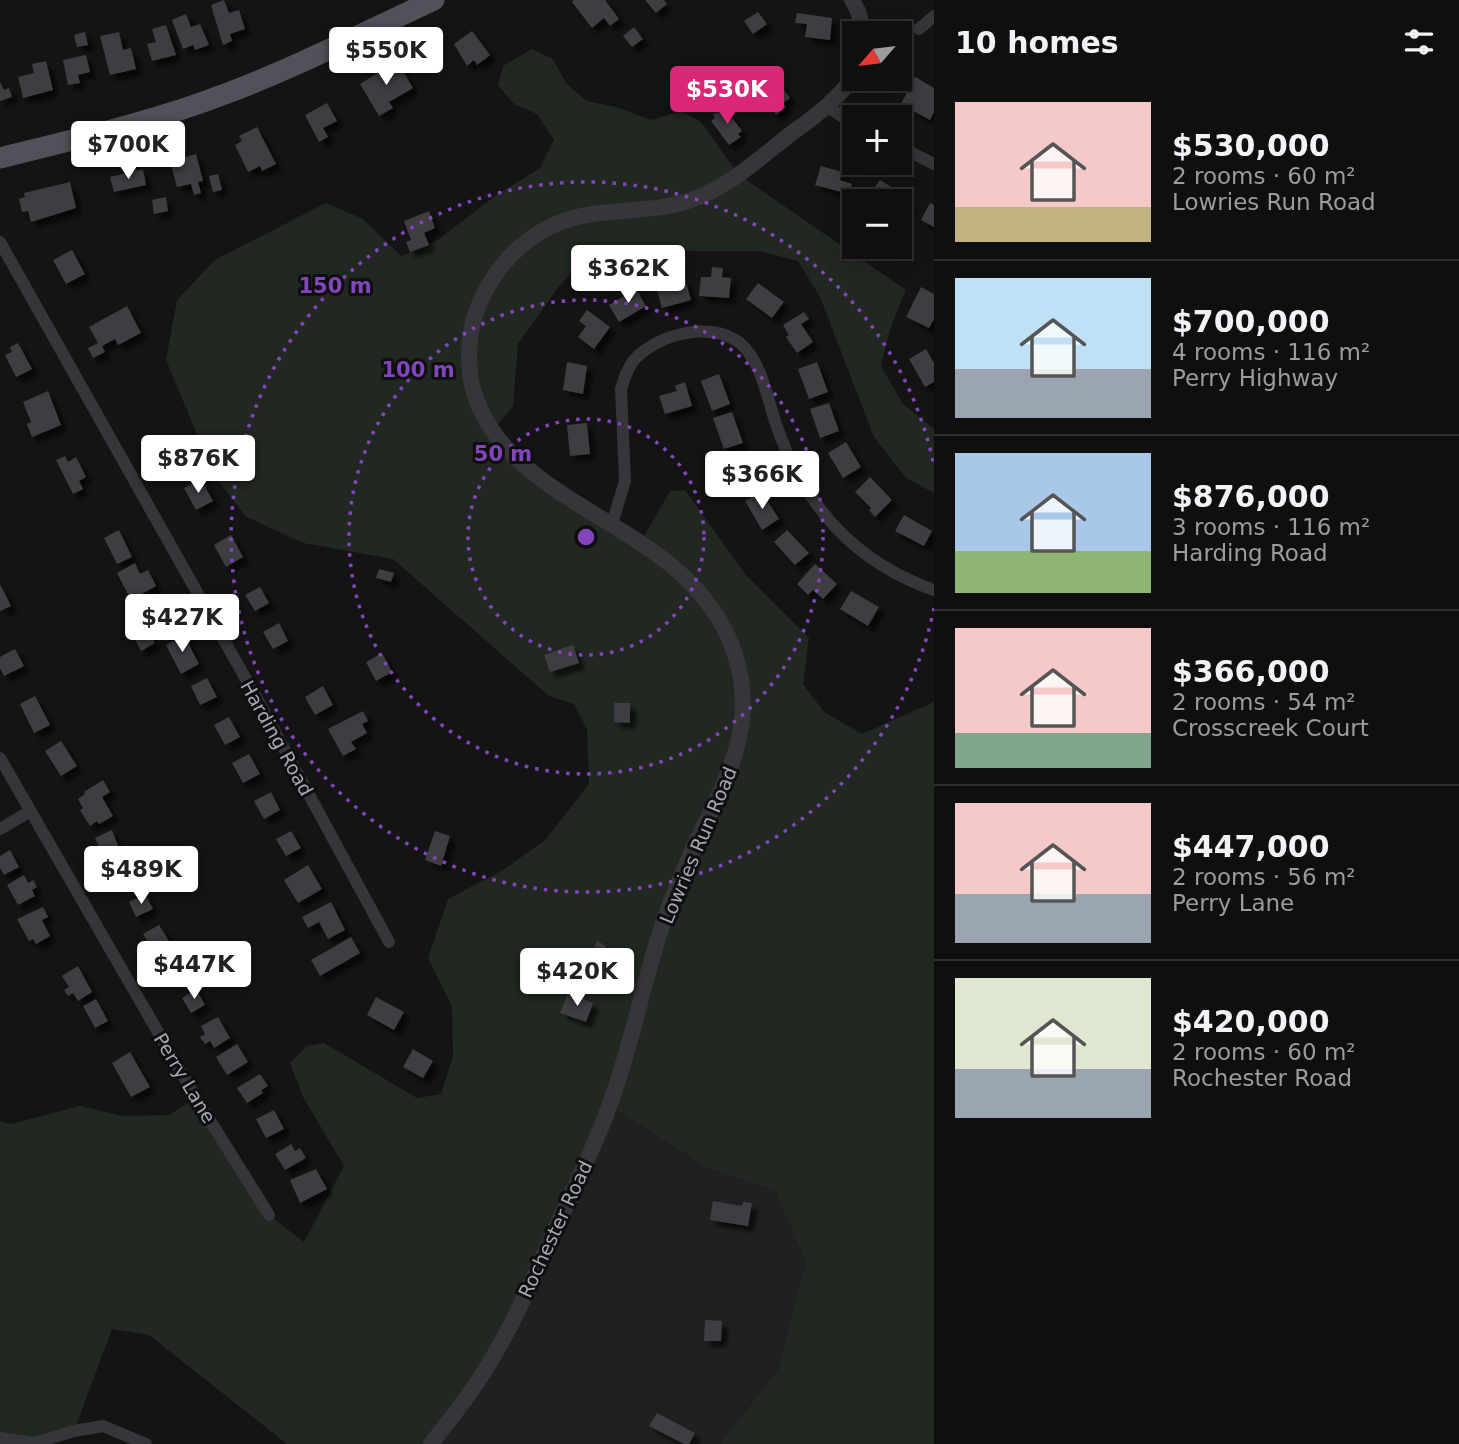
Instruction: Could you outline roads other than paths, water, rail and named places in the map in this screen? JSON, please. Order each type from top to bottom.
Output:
[{"type":"main road","points":[[0,158],[142,122],[226,94],[304,61],[432,0]]},
{"type":"street","points":[[852,0],[862,21]]},
{"type":"street","points":[[919,29],[934,16]]},
{"type":"street","name":"Lowries Run Road","points":[[640,996],[683,871],[734,764],[741,727],[742,689],[737,660],[726,630],[703,596],[674,568],[530,471],[500,442],[485,420],[472,384],[469,356],[471,328],[481,300],[512,254],[536,233],[563,220],[579,216],[662,207],[709,192],[739,175],[843,91]]},
{"type":"street","points":[[827,106],[842,117]]},
{"type":"street","points":[[912,153],[934,164]]},
{"type":"street","name":"Harding Road","points":[[0,242],[256,697],[389,942]]},
{"type":"street","points":[[612,524],[625,481],[621,397],[625,374],[643,351],[657,344],[686,334],[715,332],[738,341],[753,358],[791,461],[810,495],[832,524],[871,559],[896,574],[934,590]]},
{"type":"street","name":"Perry Lane","points":[[0,758],[196,1098],[269,1215]]},
{"type":"street","points":[[0,829],[29,812]]},
{"type":"street","name":"Rochester Road","points":[[431,1444],[471,1392],[529,1286],[610,1106],[640,996]]},
{"type":"street","points":[[0,1438],[35,1443],[74,1431],[103,1426],[146,1444]]}]
